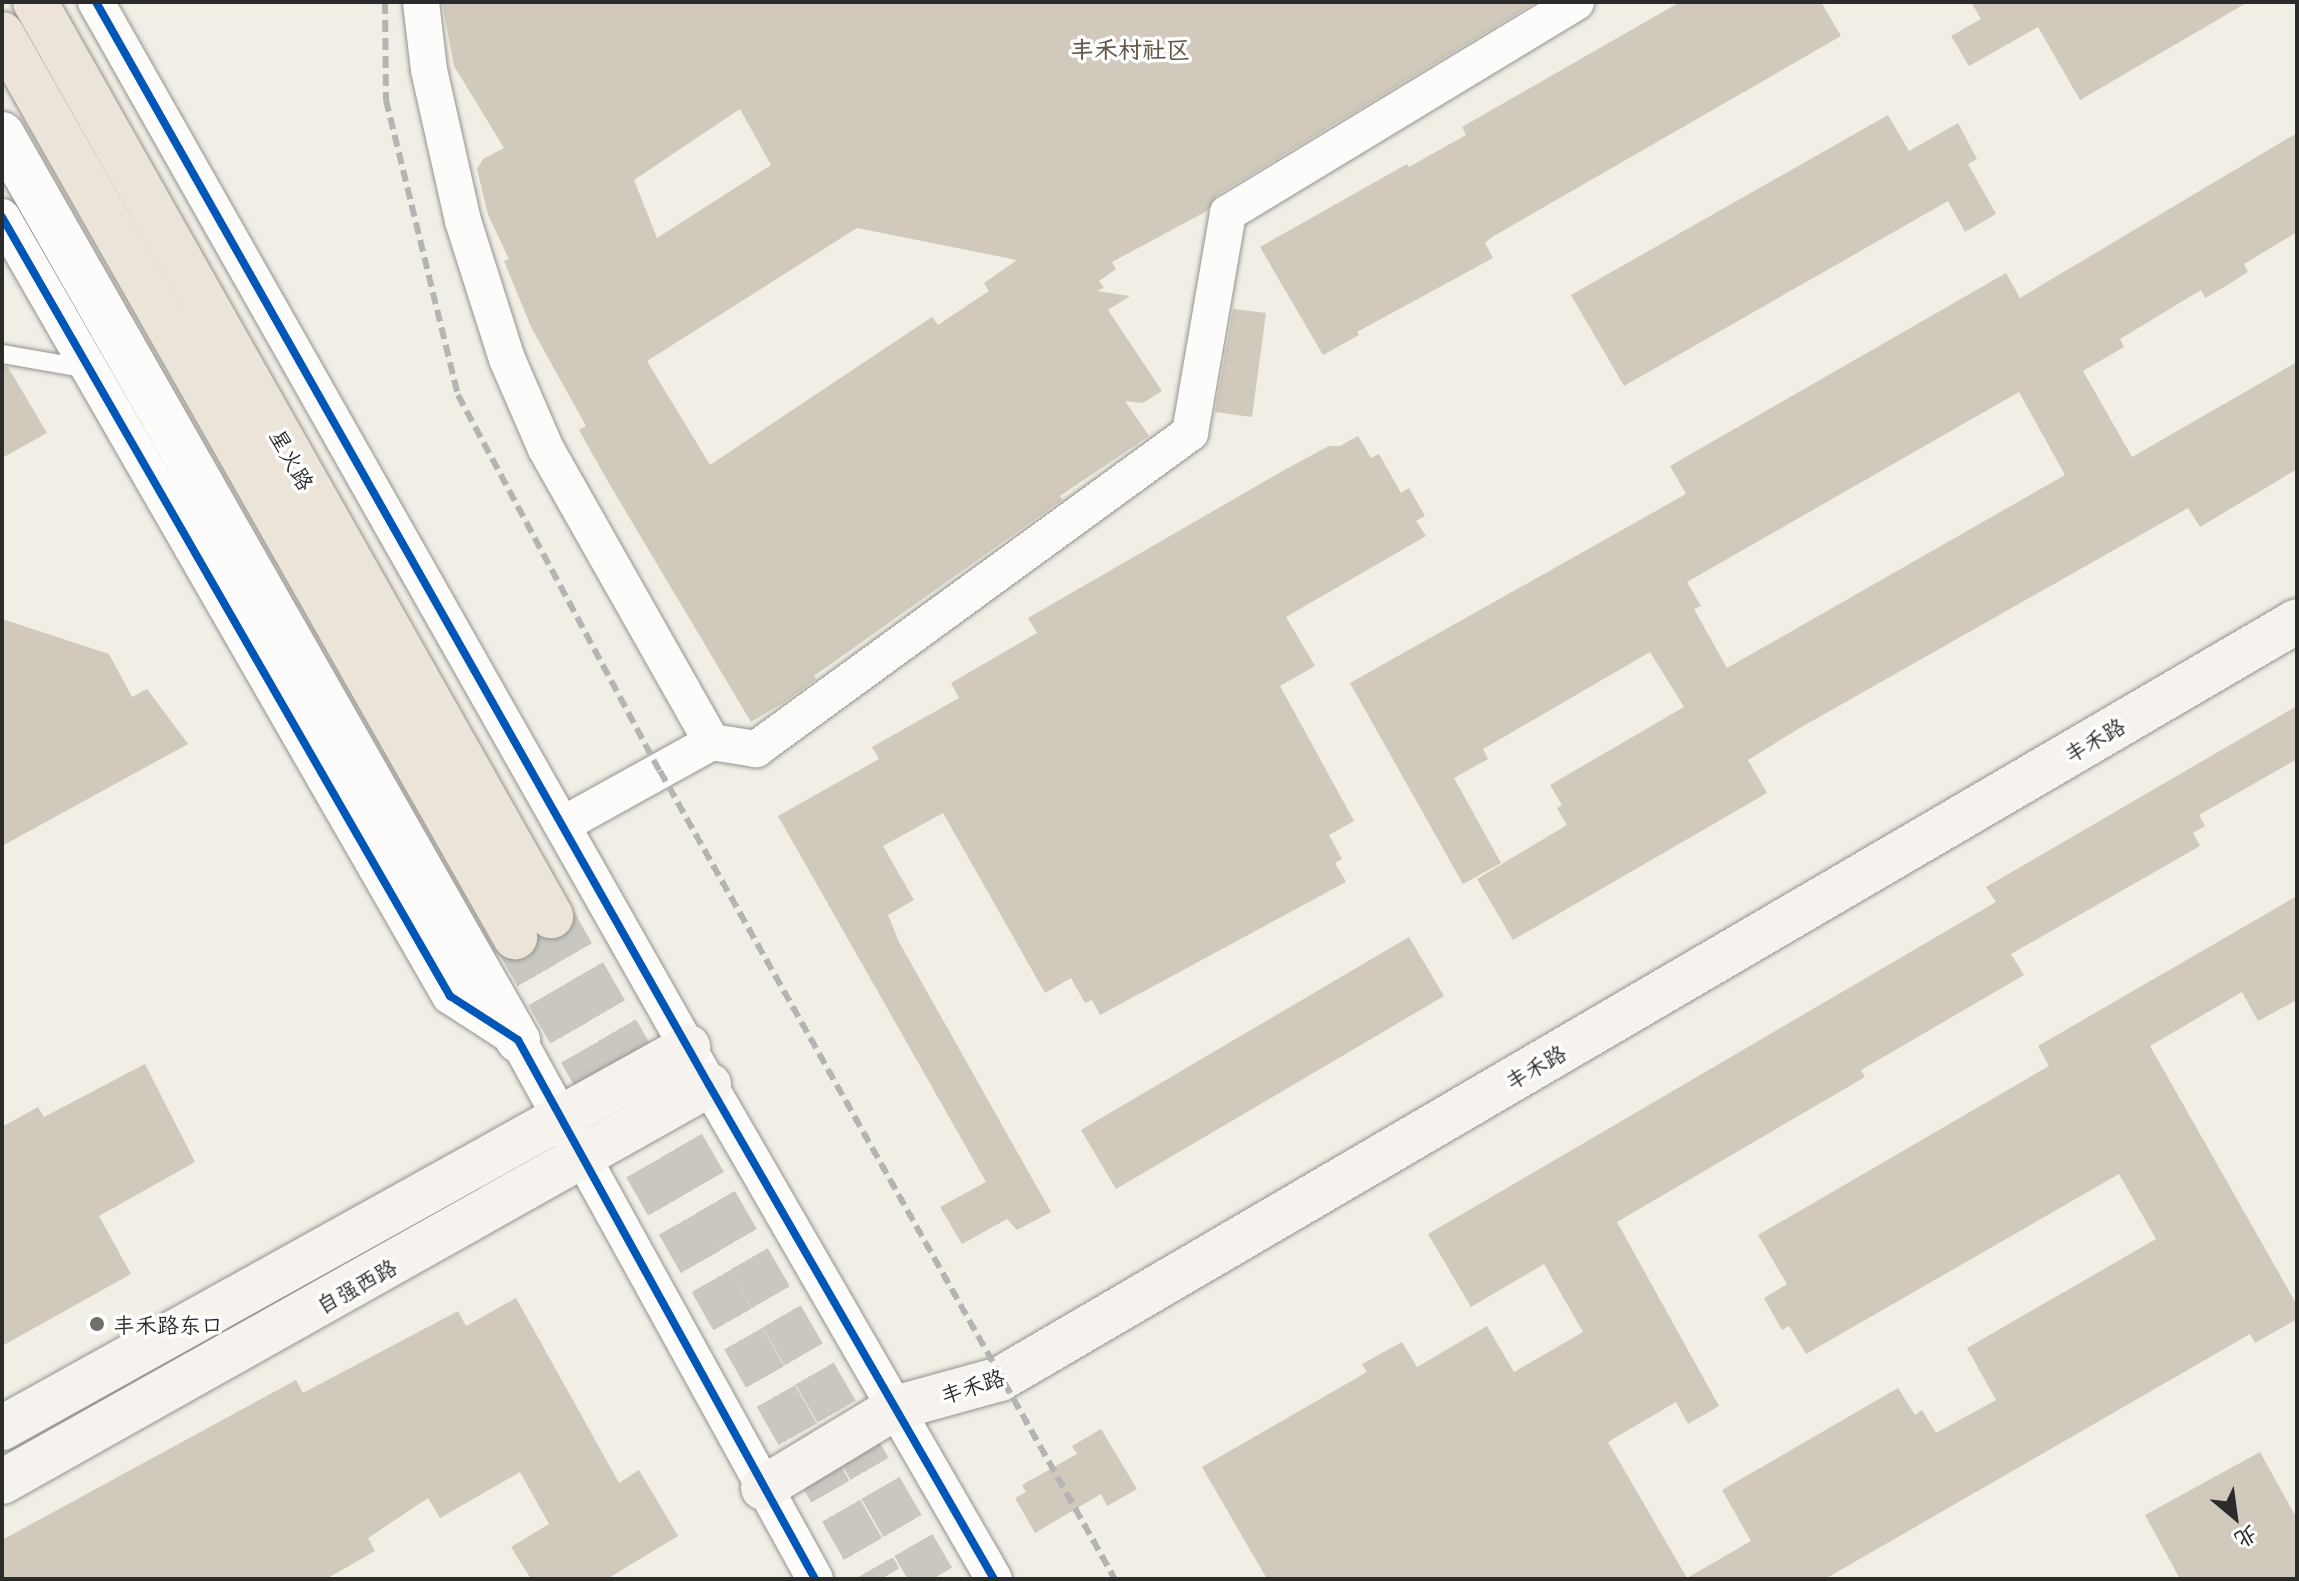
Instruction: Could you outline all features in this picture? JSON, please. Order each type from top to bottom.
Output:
[{"type":"main road","name":"星火路","points":[[2,34],[533,926],[35,2]]},
{"type":"main road","name":"丰禾路","points":[[763,1488],[895,1408],[1000,1379],[2297,621]]},
{"type":"main road","name":"自强西路","points":[[2,1428],[688,1047]]},
{"type":"main road","name":"自强西路","points":[[2,1482],[584,1158],[709,1085]]},
{"type":"street","points":[[96,2],[709,1085],[994,1579]]},
{"type":"street","points":[[421,2],[429,70],[463,221],[507,359],[546,449],[712,742]]},
{"type":"street","points":[[564,824],[712,742],[756,749],[1190,433],[1228,213],[1576,2]]},
{"type":"street","points":[[2,134],[562,1118],[815,1579]]},
{"type":"street","points":[[2,217],[450,996],[518,1040]]},
{"type":"lane","points":[[2,354],[89,369]]},
{"type":"building","points":[[442,2],[1536,2],[1217,195],[1207,211],[1112,262],[1116,269],[1099,281],[1104,288],[1097,291],[1130,296],[1108,310],[1162,391],[1143,403],[1125,401],[1149,436],[1060,496],[1062,500],[814,676],[816,679],[786,701],[751,722],[579,430],[586,426],[531,327],[504,261],[509,259],[488,215],[477,169],[483,159],[504,148],[454,66]],"holes":[[[740,109],[771,165],[657,238],[634,180]],[[857,228],[1017,260],[984,283],[989,291],[938,325],[932,317],[710,465],[647,361]]]},
{"type":"building","points":[[1680,2],[1821,2],[1841,36],[1492,237],[1485,243],[1493,258],[1357,332],[1359,335],[1323,355],[1260,247],[1407,164],[1409,167],[1466,135],[1462,127]]},
{"type":"building","points":[[1971,2],[2248,2],[2080,100],[2038,27],[1969,66],[1951,36],[1981,19]]},
{"type":"building","points":[[1888,115],[1909,151],[1958,123],[1977,159],[1968,164],[1996,214],[1965,232],[1948,201],[1624,386],[1571,295]]},
{"type":"building","points":[[2297,133],[2297,232],[2244,264],[2248,272],[2205,298],[2201,290],[2120,339],[2124,347],[2083,371],[2132,457],[2297,362],[2297,469],[2200,527],[2188,508],[1798,729],[1748,760],[1767,793],[1513,940],[1477,879],[1567,825],[1557,808],[1562,805],[1550,785],[1684,707],[1650,652],[1483,749],[1488,759],[1454,778],[1501,863],[1463,884],[1350,683],[1686,494],[1670,466],[2006,273],[2020,298]],"holes":[[[2019,392],[2065,475],[1727,668],[1694,609],[1701,606],[1687,582]]]},
{"type":"building","points":[[1233,309],[1266,313],[1252,417],[1215,412]]},
{"type":"building","points":[[2,366],[8,367],[47,433],[2,458]]},
{"type":"building","points":[[1358,436],[1371,458],[1379,454],[1401,493],[1409,488],[1425,516],[1416,521],[1426,536],[1286,617],[1315,666],[1280,686],[1354,821],[1329,835],[1342,859],[1335,863],[1346,882],[1100,1015],[1092,1000],[1085,1003],[1071,978],[1045,993],[943,813],[883,846],[914,900],[888,915],[899,942],[1051,1212],[1017,1230],[1007,1219],[962,1244],[940,1207],[986,1182],[778,816],[879,759],[872,747],[959,698],[951,683],[1037,633],[1028,618],[1286,469],[1329,446],[1340,446]]},
{"type":"building","points":[[2,619],[109,654],[132,697],[147,689],[188,744],[2,846]]},
{"type":"building","points":[[2297,706],[2297,759],[2199,815],[2205,826],[2193,833],[2200,846],[2011,954],[2024,975],[1861,1070],[1865,1077],[1617,1222],[1719,1406],[1688,1424],[1676,1402],[1608,1442],[1687,1578],[1751,1541],[1722,1490],[1898,1388],[1915,1415],[1922,1410],[1936,1433],[1996,1400],[1967,1348],[2156,1239],[2119,1174],[1806,1354],[1789,1326],[1782,1330],[1764,1298],[1787,1284],[1758,1235],[2049,1066],[2038,1046],[2297,896],[2297,1000],[2258,1021],[2242,992],[2150,1046],[2297,1305],[2297,1319],[2255,1343],[2250,1334],[1825,1579],[1267,1579],[1202,1467],[1367,1372],[1362,1364],[1402,1342],[1417,1367],[1487,1326],[1514,1372],[1583,1332],[1544,1264],[1471,1307],[1428,1234],[1996,902],[1986,887]]},
{"type":"building","points":[[1409,937],[1444,996],[1116,1189],[1081,1130]]},
{"type":"building","points":[[145,1064],[195,1162],[99,1216],[131,1274],[2,1346],[2,1127],[38,1107],[44,1117]]},
{"type":"building","points":[[516,1298],[619,1483],[639,1470],[678,1536],[607,1579],[531,1579],[511,1547],[549,1524],[520,1472],[440,1518],[428,1498],[368,1538],[375,1551],[326,1579],[2,1579],[2,1540],[296,1380],[303,1393],[458,1311],[466,1326]]},
{"type":"building","points":[[1101,1429],[1137,1489],[1107,1506],[1101,1494],[1035,1533],[1015,1498],[1026,1492],[1022,1485],[1077,1454],[1072,1446]]},
{"type":"building","points":[[2260,1452],[2297,1519],[2297,1579],[2180,1579],[2145,1515]]},
{"type":"tunnel","points":[[551,916],[933,1579]]},
{"type":"tunnel","points":[[515,937],[880,1579]]},
{"type":"railway","points":[[385,2],[386,100],[458,395],[660,771],[1115,1579]]},
{"type":"cycle path","points":[[96,2],[709,1085],[994,1579]]},
{"type":"cycle path","points":[[2,217],[450,996],[518,1040],[815,1579]]},
{"type":"place","name":"丰禾路东口","points":[[97,1324]]},
{"type":"district","name":"丰禾村社区","points":[[1130,49]]}]
